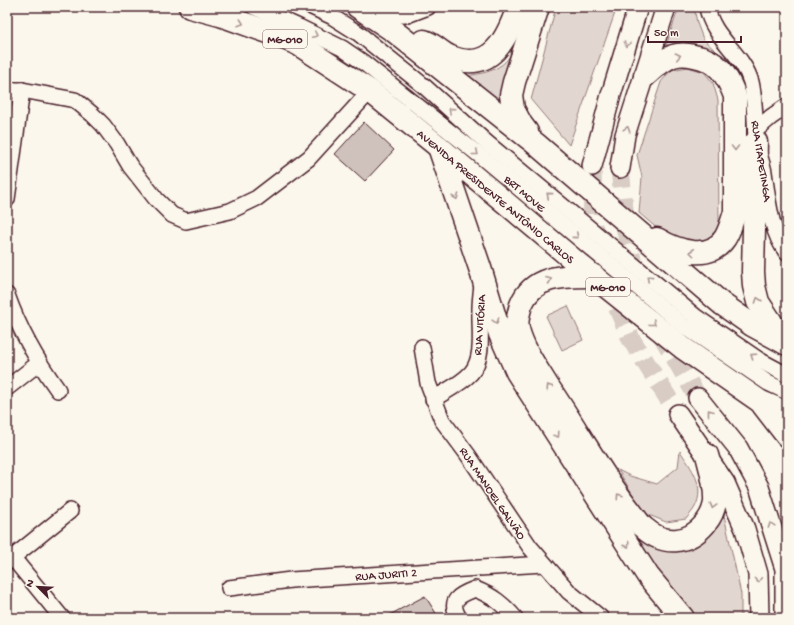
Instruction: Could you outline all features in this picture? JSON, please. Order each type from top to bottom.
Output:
[{"type":"highway","name":"AVENIDA PRESIDENTE ANTÔNIO CARLOS","points":[[190,7],[220,15],[298,44],[370,91],[594,276],[684,348],[761,402],[787,413]]},
{"type":"highway","points":[[396,32],[431,43],[449,56],[460,59],[479,59],[489,55],[499,47],[508,34],[518,7]]},
{"type":"highway","points":[[536,144],[521,124],[513,109],[511,95],[538,7]]},
{"type":"highway","points":[[363,11],[396,32],[536,144],[722,304],[752,325],[787,344]]},
{"type":"highway","points":[[641,233],[670,247],[690,252],[707,252],[715,248],[724,239],[731,227],[735,212],[735,96],[729,80],[718,67],[708,59],[684,54],[672,56],[645,76]]},
{"type":"highway","points":[[756,136],[754,286],[758,302],[772,325],[787,344]]},
{"type":"highway","points":[[439,147],[500,334],[517,372],[648,576],[683,618]]},
{"type":"highway","points":[[594,276],[554,277],[538,284],[530,291],[522,302],[518,314],[517,328],[531,359],[620,499],[644,528],[662,539],[677,541],[690,537],[710,518],[715,504],[715,486],[707,455]]},
{"type":"highway","points":[[761,402],[787,436]]},
{"type":"main road","points":[[592,166],[611,95],[638,7]]},
{"type":"main road","points":[[620,168],[625,135],[666,7]]},
{"type":"main road","points":[[698,398],[738,448],[759,487],[785,569],[785,618]]},
{"type":"main road","points":[[678,414],[725,483],[745,529],[758,574],[759,618]]},
{"type":"street","name":"BRT MOVE","points":[[254,7],[342,48],[364,63],[485,160],[684,326],[768,383],[787,392]]},
{"type":"street","name":"BRT MOVE","points":[[312,7],[331,16],[358,33],[424,86],[487,143],[696,317],[759,360],[787,375]]},
{"type":"street","points":[[363,11],[406,15],[428,7]]},
{"type":"street","name":"RUA ITAPETINGA","points":[[707,7],[715,29],[741,61],[751,82],[756,136],[764,171],[768,206],[780,244],[787,253]]},
{"type":"street","points":[[7,199],[14,90],[75,100],[92,114],[103,126],[117,144],[130,166],[156,199],[172,215],[186,221],[230,211],[257,198],[309,158],[370,91]]},
{"type":"street","points":[[756,136],[771,117],[787,106]]},
{"type":"street","name":"RUA VITÓRIA","points":[[433,400],[466,378],[472,371],[476,362],[480,346],[482,278]]},
{"type":"street","points":[[7,295],[14,314],[39,363],[58,390]]},
{"type":"street","name":"RUA MANOEL GALVÃO","points":[[422,347],[428,383],[433,400],[442,420],[468,455],[530,547],[570,592],[601,618]]},
{"type":"street","points":[[7,388],[39,363]]},
{"type":"street","points":[[62,618],[10,560],[70,512]]},
{"type":"street","name":"RUA JURITI 2","points":[[229,588],[291,580],[544,564]]},
{"type":"street","points":[[459,618],[455,611],[454,603],[458,596],[475,589],[486,593],[502,604],[515,618]]},
{"type":"shaded area","points":[[556,7],[617,7],[569,145],[531,100]]},
{"type":"shaded area","points":[[679,7],[694,7],[697,23],[703,39],[723,58],[730,71],[663,55]]},
{"type":"shaded area","points":[[517,40],[506,110],[465,76],[488,72],[503,64],[507,60]]},
{"type":"shaded area","points":[[688,67],[704,72],[713,83],[718,100],[719,226],[714,236],[704,244],[673,242],[639,213],[642,177],[637,155],[661,82],[671,70]]},
{"type":"shaded area","points":[[568,306],[583,340],[562,350],[546,316]]},
{"type":"shaded area","points":[[508,327],[660,547],[722,506],[741,594],[741,618],[695,618],[650,564]]},
{"type":"shaded area","points":[[680,451],[696,478],[699,492],[698,499],[694,508],[686,519],[666,522],[644,513],[618,470],[630,476],[657,484],[678,467]]},
{"type":"building","points":[[364,122],[394,150],[365,181],[335,154]]},
{"type":"building","points":[[425,596],[439,618],[384,618]]},
{"type":"tunnel","points":[[592,166],[593,226],[608,285],[631,339],[678,414]]},
{"type":"tunnel","points":[[620,168],[626,231],[636,278]]},
{"type":"tunnel","points":[[660,332],[698,398]]}]
